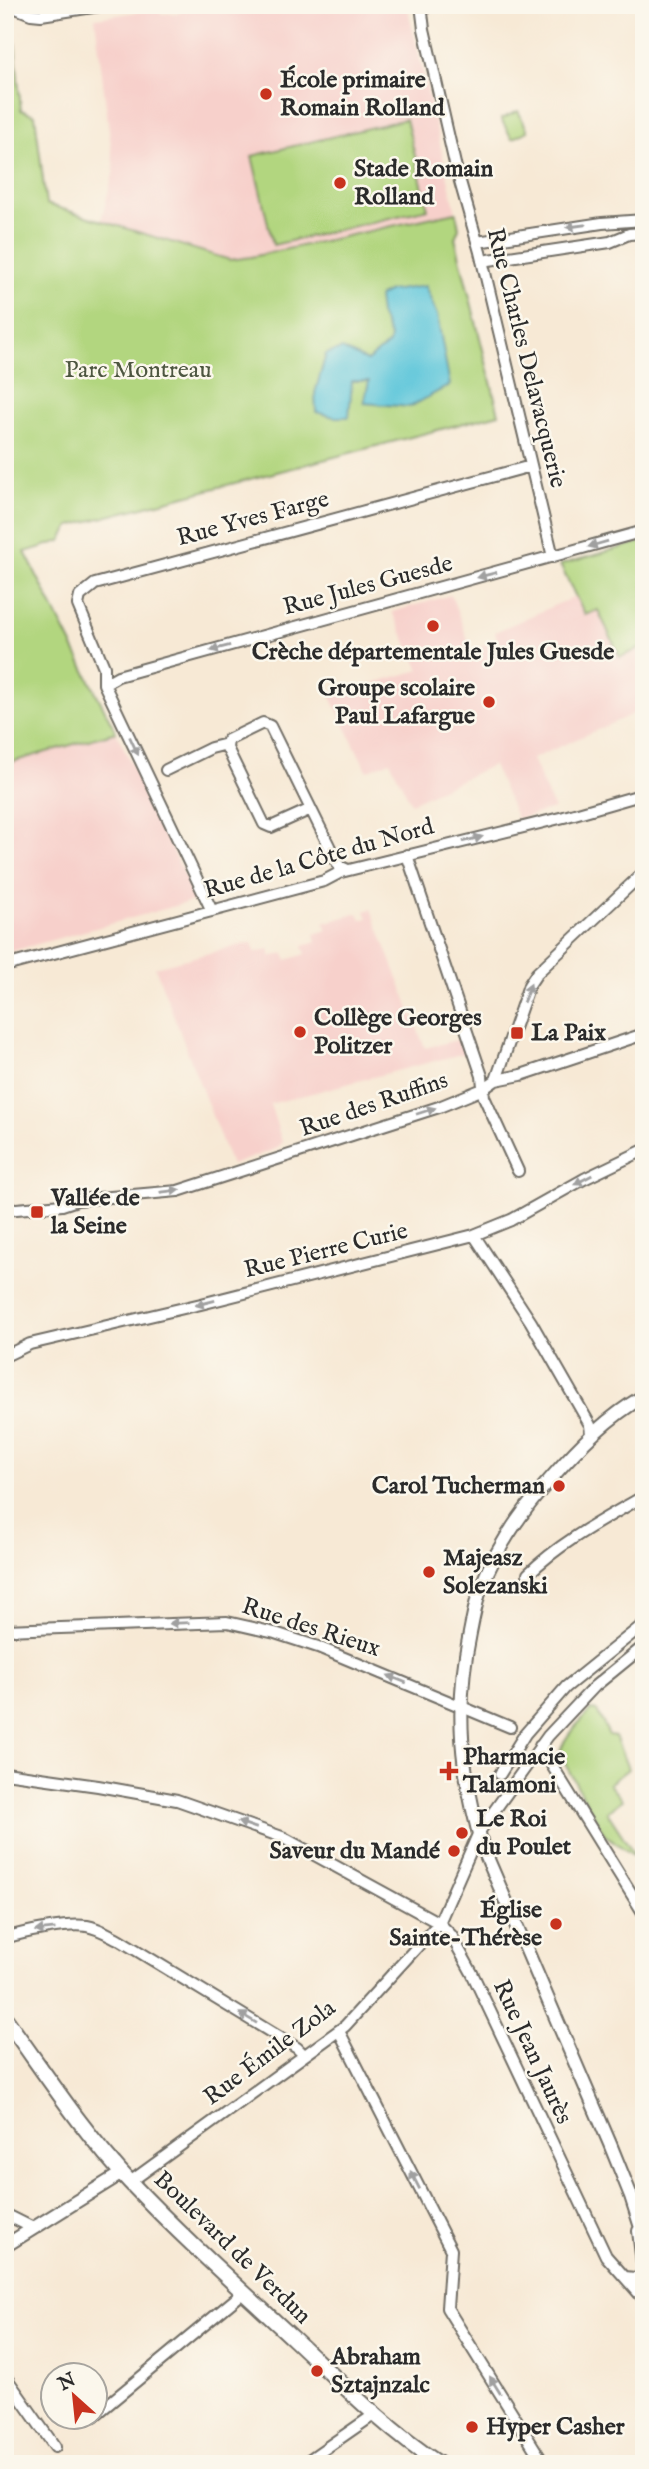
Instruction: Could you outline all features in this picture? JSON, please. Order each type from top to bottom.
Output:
[{"type":"main road","name":"Boulevard de Verdun","points":[[5,2018],[79,2119],[126,2177],[375,2414],[408,2444],[439,2464]]},
{"type":"street","points":[[5,5],[41,15],[59,8],[106,5]]},
{"type":"street","name":"Rue Charles Delavacquerie","points":[[421,5],[446,124],[553,557]]},
{"type":"street","points":[[477,242],[602,223],[644,220]]},
{"type":"street","points":[[482,261],[610,242],[629,234],[644,233]]},
{"type":"street","name":"Rue Yves Farge","points":[[104,684],[104,667],[78,605],[80,596],[95,583],[531,466]]},
{"type":"street","name":"Rue Jules Guesde","points":[[104,684],[118,676],[644,531]]},
{"type":"street","points":[[104,684],[212,911]]},
{"type":"street","points":[[311,809],[271,827],[264,824],[227,748],[228,740],[263,723],[270,726],[311,809],[339,866],[348,870]]},
{"type":"street","points":[[166,770],[211,748],[227,744]]},
{"type":"street","name":"Rue de la Côte du Nord","points":[[5,967],[324,881],[348,870],[564,817],[644,794]]},
{"type":"street","points":[[407,855],[482,1076],[484,1097],[518,1171]]},
{"type":"street","points":[[496,1080],[529,985],[537,974],[644,872]]},
{"type":"street","points":[[496,1080],[521,1075],[644,1034]]},
{"type":"street","name":"Rue des Ruffins","points":[[5,1210],[178,1191],[439,1107],[483,1089],[496,1080]]},
{"type":"street","name":"Rue Pierre Curie","points":[[5,1356],[30,1344],[474,1235],[511,1220],[584,1179],[644,1150]]},
{"type":"street","points":[[474,1235],[531,1322],[590,1425],[591,1433]]},
{"type":"street","points":[[644,1396],[591,1433],[538,1492],[512,1529],[481,1587],[466,1652],[460,1705],[461,1751],[479,1832],[494,1875],[618,2165],[644,2237]]},
{"type":"street","points":[[528,1574],[550,1553],[575,1536],[644,1496]]},
{"type":"street","name":"Rue des Rieux","points":[[5,1630],[227,1622],[275,1633],[318,1647],[510,1727]]},
{"type":"street","points":[[500,1774],[525,1734],[566,1687],[644,1623]]},
{"type":"street","name":"Rue Émile Zola","points":[[126,2177],[339,2031],[439,1923],[479,1832],[541,1746],[595,1686],[644,1646]]},
{"type":"street","points":[[541,1746],[644,1914]]},
{"type":"street","name":"Rue Jean Jaurès","points":[[5,1773],[177,1800],[282,1837],[439,1923],[450,1935],[472,1973],[606,2256],[644,2299]]},
{"type":"street","points":[[5,1938],[30,1931],[84,1926],[97,1928],[285,2040],[304,2056]]},
{"type":"street","points":[[339,2031],[451,2250],[447,2308],[544,2464]]},
{"type":"street","points":[[5,2246],[126,2177]]},
{"type":"street","points":[[5,2214],[33,2228]]},
{"type":"street","points":[[638,2220],[644,2272]]},
{"type":"street","points":[[625,2277],[644,2279]]},
{"type":"street","points":[[108,2405],[244,2292]]},
{"type":"street","points":[[5,2376],[55,2447]]},
{"type":"street","points":[[303,2464],[375,2414]]},
{"type":"shaded area","name":"École primaire Romain Rolland","points":[[180,5],[407,5],[456,212],[230,260],[101,221],[114,170],[95,18],[161,9],[161,14],[180,13]]},
{"type":"shaded area","name":"Groupe scolaire Paul Lafargue","points":[[451,595],[468,640],[468,652],[497,639],[495,632],[576,596],[585,615],[598,609],[620,657],[644,647],[644,709],[532,759],[554,809],[517,819],[493,765],[411,803],[390,761],[367,771],[330,695],[420,670],[392,612]]},
{"type":"shaded area","points":[[116,732],[195,897],[193,901],[5,953],[5,764]]},
{"type":"shaded area","name":"Collège Georges Politzer","points":[[371,909],[425,1048],[461,1039],[465,1053],[270,1104],[282,1142],[278,1148],[231,1165],[155,967],[252,942],[255,953],[269,949],[271,957],[284,953],[287,960],[306,954],[303,946],[316,942],[314,934],[327,930],[324,923],[358,913],[361,920],[368,918],[365,911]]},
{"type":"green space","name":"Parc Montreau","points":[[5,21],[13,24],[21,110],[35,115],[46,204],[230,260],[456,212],[459,228],[455,238],[499,414],[70,526],[61,541],[25,552],[116,732],[5,764]]},
{"type":"green space","points":[[518,111],[528,131],[512,139],[501,119]]},
{"type":"green space","name":"Stade Romain Rolland","points":[[406,119],[428,209],[273,245],[252,156]]},
{"type":"green space","points":[[644,541],[644,647],[620,657],[598,610],[585,615],[560,565]]},
{"type":"green space","points":[[591,1710],[597,1711],[609,1735],[615,1736],[628,1769],[609,1784],[622,1800],[607,1812],[637,1858],[605,1835],[560,1755],[568,1736]]},
{"type":"water","points":[[425,286],[437,315],[450,385],[410,407],[364,403],[369,381],[352,381],[349,417],[334,417],[316,412],[315,393],[326,354],[342,349],[367,361],[389,344],[390,337],[380,314],[378,297],[390,291]]},
{"type":"place","name":"École primaire Romain Rolland","points":[[266,94]]},
{"type":"place","name":"Stade Romain Rolland","points":[[340,183]]},
{"type":"place","name":"Crèche départementale Jules Guesde","points":[[433,626]]},
{"type":"place","name":"Groupe scolaire Paul Lafargue","points":[[489,702]]},
{"type":"place","name":"Collège Georges Politzer","points":[[300,1032]]},
{"type":"place","name":"La Paix","points":[[517,1033]]},
{"type":"place","name":"Vallée de la Seine","points":[[37,1212]]},
{"type":"place","name":"Carol Tucherman","points":[[559,1486]]},
{"type":"place","name":"Majeasz Solezanski","points":[[429,1572]]},
{"type":"place","name":"Pharmacie Talamoni","points":[[449,1771]]},
{"type":"place","name":"Le Roi du Poulet","points":[[462,1833]]},
{"type":"place","name":"Saveur du Mandé","points":[[454,1851]]},
{"type":"place","name":"Église Sainte-Thérèse","points":[[556,1924]]},
{"type":"place","name":"Abraham Sztajnzalc","points":[[317,2371]]},
{"type":"place","name":"Hyper Casher","points":[[472,2427]]}]
